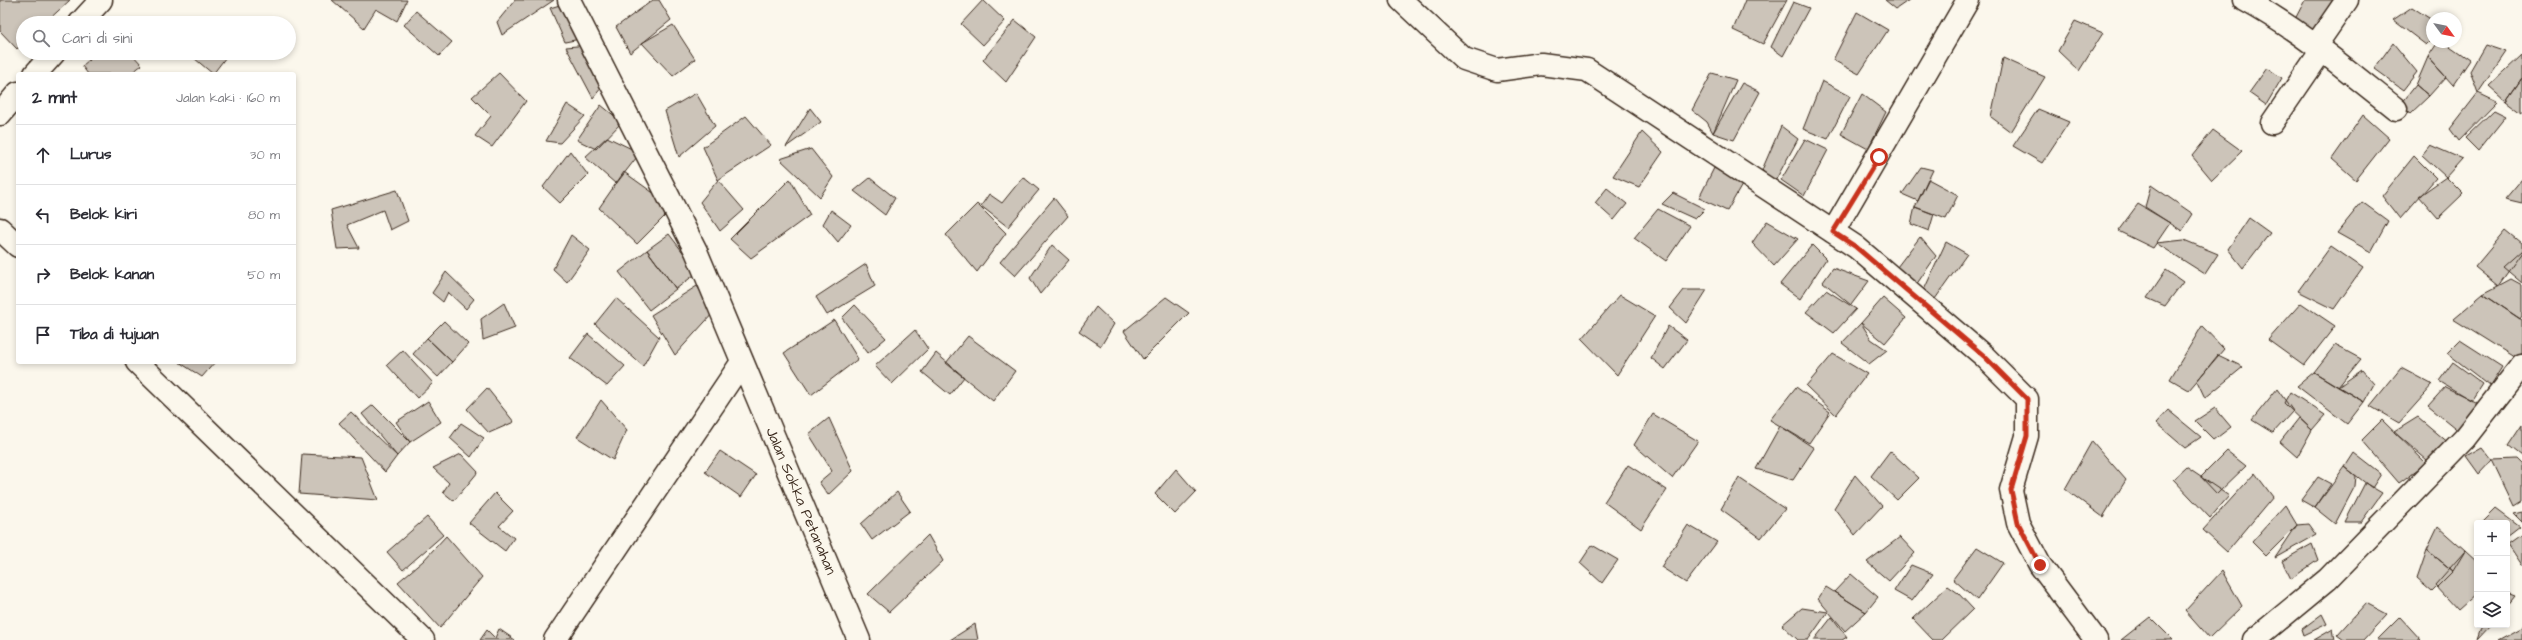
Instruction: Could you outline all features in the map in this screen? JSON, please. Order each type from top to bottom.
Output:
[{"type":"street","points":[[86,16],[101,0]]},
{"type":"street","name":"Jalan Sokka Petanahan","points":[[570,0],[696,251],[859,640]]},
{"type":"street","points":[[1401,0],[1464,59],[1496,70],[1541,64],[1587,70],[1856,247],[1984,356],[2027,399],[2027,436],[2011,490],[2018,523],[2040,565],[2096,640]]},
{"type":"street","points":[[1833,232],[1968,0]]},
{"type":"street","points":[[2245,0],[2272,15],[2319,48],[2396,109]]},
{"type":"street","points":[[2272,122],[2319,48],[2347,0]]},
{"type":"street","points":[[37,72],[48,60]]},
{"type":"street","points":[[0,114],[16,95]]},
{"type":"street","points":[[0,229],[16,244]]},
{"type":"street","points":[[555,640],[742,362]]},
{"type":"street","points":[[139,364],[423,640]]},
{"type":"street","points":[[2254,640],[2333,573],[2465,438],[2522,365]]},
{"type":"building","points":[[0,0],[70,0],[53,16],[16,16],[16,48],[0,31]]},
{"type":"building","points":[[332,0],[407,0],[397,21],[376,9],[364,28]]},
{"type":"building","points":[[515,0],[554,0],[502,35],[497,22]]},
{"type":"building","points":[[653,0],[659,0],[671,20],[630,53],[616,27]]},
{"type":"building","points":[[983,0],[1005,21],[983,45],[961,24]]},
{"type":"building","points":[[1745,0],[1787,0],[1763,44],[1733,30]]},
{"type":"building","points":[[1885,0],[1909,0],[1896,9]]},
{"type":"building","points":[[2305,0],[2338,0],[2314,37],[2294,21]]},
{"type":"building","points":[[1793,2],[1809,8],[1783,56],[1771,47]]},
{"type":"building","points":[[563,4],[585,38],[565,42],[550,8]]},
{"type":"building","points":[[2412,7],[2426,16],[2426,45],[2393,20]]},
{"type":"building","points":[[416,11],[452,42],[439,56],[404,25]]},
{"type":"building","points":[[1857,12],[1888,30],[1859,74],[1833,60]]},
{"type":"building","points":[[1015,20],[1036,37],[1006,82],[983,60]]},
{"type":"building","points":[[2075,21],[2103,33],[2079,71],[2058,51]]},
{"type":"building","points":[[673,25],[695,59],[673,76],[642,43]]},
{"type":"building","points":[[2393,43],[2417,72],[2403,90],[2374,69]]},
{"type":"building","points":[[588,45],[606,82],[593,98],[566,47]]},
{"type":"building","points":[[2485,45],[2506,52],[2478,93],[2470,71]]},
{"type":"building","points":[[2434,48],[2453,48],[2470,60],[2453,85],[2428,57]]},
{"type":"building","points":[[2522,55],[2522,78],[2506,101],[2489,86]]},
{"type":"building","points":[[2428,57],[2446,77],[2429,96],[2416,85]]},
{"type":"building","points":[[2003,58],[2045,77],[2011,132],[1991,117]]},
{"type":"building","points":[[89,60],[137,60],[142,65],[133,72],[86,72],[82,66]]},
{"type":"building","points":[[196,60],[224,60],[215,72],[211,72]]},
{"type":"building","points":[[2267,68],[2282,78],[2266,105],[2249,93]]},
{"type":"building","points":[[499,73],[526,101],[492,147],[475,136],[491,116],[472,97]]},
{"type":"building","points":[[1712,73],[1736,80],[1713,133],[1707,122],[1692,110]]},
{"type":"building","points":[[2522,78],[2522,113],[2506,101]]},
{"type":"building","points":[[1822,81],[1850,96],[1828,139],[1803,129]]},
{"type":"building","points":[[1742,83],[1760,92],[1734,140],[1713,133]]},
{"type":"building","points":[[2416,85],[2429,96],[2410,114],[2402,103]]},
{"type":"building","points":[[696,93],[715,126],[679,157],[665,111]]},
{"type":"building","points":[[2478,93],[2497,102],[2459,141],[2450,129]]},
{"type":"building","points":[[1862,94],[1886,112],[1868,149],[1841,134]]},
{"type":"building","points":[[567,104],[585,116],[560,143],[546,141]]},
{"type":"building","points":[[601,105],[622,122],[596,149],[577,140]]},
{"type":"building","points":[[810,108],[821,122],[786,147]]},
{"type":"building","points":[[2038,109],[2069,122],[2042,163],[2013,146]]},
{"type":"building","points":[[2494,110],[2506,116],[2478,151],[2465,138]]},
{"type":"building","points":[[2363,115],[2389,138],[2356,180],[2332,159]]},
{"type":"building","points":[[746,116],[771,145],[718,180],[703,147]]},
{"type":"building","points":[[1781,126],[1798,139],[1774,183],[1762,170]]},
{"type":"building","points":[[2213,130],[2242,151],[2212,180],[2192,156]]},
{"type":"building","points":[[1642,132],[1663,152],[1639,187],[1613,176]]},
{"type":"building","points":[[607,137],[640,153],[616,184],[585,157]]},
{"type":"building","points":[[1805,139],[1828,150],[1804,196],[1781,180]]},
{"type":"building","points":[[2430,145],[2462,159],[2446,177],[2422,155]]},
{"type":"building","points":[[811,149],[833,177],[820,197],[780,159]]},
{"type":"building","points":[[570,151],[588,175],[560,203],[543,187]]},
{"type":"building","points":[[2414,156],[2436,178],[2400,219],[2382,196]]},
{"type":"building","points":[[1921,167],[1933,170],[1918,201],[1902,194]]},
{"type":"building","points":[[1714,168],[1742,185],[1727,211],[1699,198]]},
{"type":"building","points":[[624,172],[659,197],[666,215],[637,244],[599,208]]},
{"type":"building","points":[[1023,177],[1039,190],[1008,227],[981,206],[989,194],[1002,203]]},
{"type":"building","points":[[2446,177],[2463,194],[2438,218],[2419,196]]},
{"type":"building","points":[[870,178],[895,198],[885,215],[854,191]]},
{"type":"building","points":[[790,179],[810,215],[751,258],[730,239]]},
{"type":"building","points":[[1928,179],[1958,195],[1946,219],[1915,207]]},
{"type":"building","points":[[2522,179],[2522,203],[2505,199]]},
{"type":"building","points":[[718,180],[744,210],[720,231],[700,202]]},
{"type":"building","points":[[2151,185],[2193,214],[2182,231],[2145,207]]},
{"type":"building","points":[[1607,188],[1627,204],[1614,220],[1595,203]]},
{"type":"building","points":[[397,190],[408,221],[390,230],[383,210],[347,225],[359,248],[337,249],[331,210]]},
{"type":"building","points":[[1673,193],[1705,209],[1695,219],[1662,204]]},
{"type":"building","points":[[1054,198],[1068,216],[1015,276],[1000,262]]},
{"type":"building","points":[[2362,202],[2388,221],[2371,252],[2337,233]]},
{"type":"building","points":[[977,204],[1006,233],[977,272],[946,235]]},
{"type":"building","points":[[2138,204],[2170,223],[2153,248],[2118,231]]},
{"type":"building","points":[[1915,207],[1934,214],[1929,231],[1911,224]]},
{"type":"building","points":[[1658,209],[1690,226],[1666,261],[1634,238]]},
{"type":"building","points":[[831,210],[851,225],[838,242],[823,224]]},
{"type":"building","points":[[2249,218],[2270,233],[2243,268],[2228,249]]},
{"type":"building","points":[[1767,221],[1798,239],[1774,266],[1752,243]]},
{"type":"building","points":[[2506,230],[2522,243],[2522,252],[2498,286],[2475,267]]},
{"type":"building","points":[[669,234],[698,272],[676,289],[647,250]]},
{"type":"building","points":[[571,235],[590,250],[567,282],[553,269]]},
{"type":"building","points":[[1920,237],[1936,256],[1916,285],[1894,271]]},
{"type":"building","points":[[2184,240],[2218,254],[2205,274],[2156,243]]},
{"type":"building","points":[[1946,242],[1967,254],[1935,299],[1924,290]]},
{"type":"building","points":[[1052,245],[1069,260],[1040,294],[1030,278]]},
{"type":"building","points":[[1812,245],[1826,259],[1800,299],[1780,284]]},
{"type":"building","points":[[2331,246],[2363,268],[2334,309],[2298,291]]},
{"type":"building","points":[[647,250],[676,289],[649,310],[619,272]]},
{"type":"building","points":[[2522,250],[2522,283],[2503,267]]},
{"type":"building","points":[[866,264],[875,286],[827,315],[816,297]]},
{"type":"building","points":[[1833,268],[1869,281],[1851,305],[1823,282]]},
{"type":"building","points":[[2166,270],[2183,282],[2165,306],[2147,298]]},
{"type":"building","points":[[446,272],[474,299],[466,309],[448,292],[443,302],[432,293]]},
{"type":"building","points":[[2511,279],[2522,285],[2522,316],[2520,319],[2483,294]]},
{"type":"building","points":[[697,286],[714,312],[675,355],[651,315]]},
{"type":"building","points":[[1684,290],[1707,290],[1686,323],[1670,308]]},
{"type":"building","points":[[1826,290],[1856,309],[1834,333],[1806,312]]},
{"type":"building","points":[[2483,294],[2522,320],[2522,352],[2517,359],[2453,319]]},
{"type":"building","points":[[1620,295],[1655,316],[1617,375],[1582,339]]},
{"type":"building","points":[[1166,297],[1189,313],[1143,359],[1124,331]]},
{"type":"building","points":[[616,298],[659,337],[643,366],[595,324]]},
{"type":"building","points":[[1883,298],[1906,318],[1885,343],[1861,323]]},
{"type":"building","points":[[504,303],[515,328],[483,340],[481,319]]},
{"type":"building","points":[[2301,303],[2335,326],[2304,366],[2268,340]]},
{"type":"building","points":[[855,305],[886,338],[868,353],[842,318]]},
{"type":"building","points":[[1096,307],[1114,324],[1101,346],[1079,331]]},
{"type":"building","points":[[834,320],[858,359],[811,395],[784,353]]},
{"type":"building","points":[[444,321],[468,344],[452,362],[427,338]]},
{"type":"building","points":[[1861,323],[1871,339],[1887,350],[1869,364],[1842,343]]},
{"type":"building","points":[[1668,326],[1687,340],[1665,369],[1651,358]]},
{"type":"building","points":[[2202,326],[2224,349],[2189,390],[2170,379]]},
{"type":"building","points":[[915,330],[928,349],[892,384],[875,366]]},
{"type":"building","points":[[588,334],[625,366],[607,386],[570,358]]},
{"type":"building","points":[[968,336],[1015,371],[993,401],[946,363]]},
{"type":"building","points":[[427,338],[452,362],[438,377],[413,354]]},
{"type":"building","points":[[2460,340],[2502,367],[2490,386],[2447,353]]},
{"type":"building","points":[[2335,345],[2361,359],[2338,387],[2314,372]]},
{"type":"building","points":[[403,350],[433,383],[417,398],[387,365]]},
{"type":"building","points":[[936,353],[964,377],[950,395],[922,372]]},
{"type":"building","points":[[1833,354],[1867,374],[1836,415],[1806,386]]},
{"type":"building","points":[[2218,355],[2243,367],[2205,398],[2197,381]]},
{"type":"building","points":[[2453,362],[2483,384],[2472,401],[2439,381]]},
{"type":"building","points":[[182,364],[213,364],[202,377]]},
{"type":"building","points":[[2401,368],[2433,385],[2399,423],[2370,406]]},
{"type":"building","points":[[2362,370],[2374,384],[2364,402],[2338,387]]},
{"type":"building","points":[[2314,372],[2364,402],[2347,424],[2297,386]]},
{"type":"building","points":[[1796,387],[1830,412],[1809,443],[1770,420]]},
{"type":"building","points":[[2445,387],[2482,405],[2460,432],[2428,406]]},
{"type":"building","points":[[487,388],[514,422],[489,433],[467,409]]},
{"type":"building","points":[[2277,389],[2293,411],[2273,433],[2252,420]]},
{"type":"building","points":[[2290,392],[2325,415],[2312,430],[2284,403]]},
{"type":"building","points":[[601,400],[627,430],[613,460],[577,437]]},
{"type":"building","points":[[428,401],[441,422],[410,442],[396,422]]},
{"type":"building","points":[[373,405],[410,442],[397,456],[362,414]]},
{"type":"building","points":[[2215,408],[2231,427],[2214,440],[2195,421]]},
{"type":"building","points":[[2168,410],[2201,437],[2185,448],[2156,423]]},
{"type":"building","points":[[351,412],[397,456],[385,472],[339,423]]},
{"type":"building","points":[[1653,414],[1698,441],[1672,478],[1634,445]]},
{"type":"building","points":[[2418,417],[2450,444],[2434,466],[2394,432]]},
{"type":"building","points":[[829,418],[853,471],[828,495],[819,482],[832,471],[809,434]]},
{"type":"building","points":[[2299,418],[2312,430],[2297,457],[2280,442]]},
{"type":"building","points":[[2382,420],[2426,463],[2399,483],[2362,440]]},
{"type":"building","points":[[461,423],[484,438],[471,457],[450,438]]},
{"type":"building","points":[[2522,424],[2522,456],[2508,445]]},
{"type":"building","points":[[1780,426],[1814,448],[1793,480],[1756,469]]},
{"type":"building","points":[[2092,441],[2126,480],[2103,517],[2065,489]]},
{"type":"building","points":[[2482,447],[2492,460],[2479,474],[2466,456]]},
{"type":"building","points":[[720,451],[756,475],[741,497],[705,472]]},
{"type":"building","points":[[1890,451],[1919,478],[1897,500],[1871,476]]},
{"type":"building","points":[[2227,451],[2246,466],[2217,494],[2201,477]]},
{"type":"building","points":[[2354,453],[2381,474],[2372,488],[2345,467]]},
{"type":"building","points":[[302,454],[361,457],[378,500],[299,494]]},
{"type":"building","points":[[461,454],[478,472],[454,501],[443,492],[449,483],[433,468]]},
{"type":"building","points":[[2516,459],[2522,465],[2522,501],[2514,506],[2492,460]]},
{"type":"building","points":[[1628,465],[1667,490],[1641,529],[1604,502]]},
{"type":"building","points":[[2186,467],[2229,496],[2210,518],[2173,479]]},
{"type":"building","points":[[2345,467],[2356,476],[2355,486],[2335,524],[2315,508]]},
{"type":"building","points":[[1176,469],[1196,492],[1175,514],[1155,494]]},
{"type":"building","points":[[2255,473],[2273,497],[2227,552],[2203,530]]},
{"type":"building","points":[[1855,475],[1882,506],[1855,535],[1834,508]]},
{"type":"building","points":[[2318,477],[2331,484],[2315,508],[2301,500]]},
{"type":"building","points":[[1739,478],[1785,509],[1761,538],[1721,509]]},
{"type":"building","points":[[2365,483],[2382,493],[2361,522],[2345,522]]},
{"type":"building","points":[[897,492],[910,511],[872,540],[861,524]]},
{"type":"building","points":[[495,493],[513,511],[499,526],[514,538],[505,551],[469,523]]},
{"type":"building","points":[[2285,505],[2297,525],[2266,556],[2252,542]]},
{"type":"building","points":[[2496,509],[2520,527],[2510,535],[2510,520],[2485,520]]},
{"type":"building","points":[[2522,512],[2522,522],[2514,514]]},
{"type":"building","points":[[427,517],[443,535],[403,570],[387,552]]},
{"type":"building","points":[[2308,524],[2316,535],[2275,558],[2297,525]]},
{"type":"building","points":[[1688,525],[1717,542],[1686,583],[1661,567]]},
{"type":"building","points":[[2438,527],[2465,551],[2453,571],[2427,550]]},
{"type":"building","points":[[2522,534],[2522,565],[2510,547],[2510,543]]},
{"type":"building","points":[[928,535],[943,561],[889,612],[868,594]]},
{"type":"building","points":[[446,536],[482,577],[440,628],[398,582],[423,561]]},
{"type":"building","points":[[1900,537],[1915,553],[1889,581],[1867,562]]},
{"type":"building","points":[[2312,544],[2318,560],[2291,579],[2282,561]]},
{"type":"building","points":[[1592,545],[1618,560],[1602,583],[1580,563]]},
{"type":"building","points":[[1977,547],[2003,563],[1977,600],[1953,579]]},
{"type":"building","points":[[2427,550],[2453,571],[2432,592],[2417,579]]},
{"type":"building","points":[[2465,551],[2474,559],[2474,596],[2458,610],[2435,585]]},
{"type":"building","points":[[1911,565],[1933,574],[1912,601],[1894,591]]},
{"type":"building","points":[[2222,571],[2242,606],[2209,638],[2185,611]]},
{"type":"building","points":[[1851,574],[1878,597],[1866,612],[1834,592]]},
{"type":"building","points":[[1948,586],[1958,593],[1973,609],[1941,640],[1933,640],[1913,619]]},
{"type":"building","points":[[1826,587],[1866,612],[1845,631],[1818,599]]},
{"type":"building","points":[[2510,594],[2515,596],[2510,602]]},
{"type":"building","points":[[2366,603],[2387,614],[2363,640],[2344,640],[2337,635]]},
{"type":"building","points":[[1802,608],[1828,612],[1808,640],[1798,640],[1782,625]]},
{"type":"building","points":[[2322,614],[2327,624],[2304,635],[2302,629]]},
{"type":"building","points":[[1832,617],[1847,637],[1842,640],[1814,640]]},
{"type":"building","points":[[2150,617],[2173,640],[2121,640]]},
{"type":"building","points":[[2400,617],[2421,640],[2377,640]]},
{"type":"building","points":[[975,624],[978,640],[950,640]]},
{"type":"building","points":[[2522,627],[2522,640],[2498,640]]},
{"type":"building","points":[[2481,628],[2488,628],[2477,640]]},
{"type":"building","points":[[499,629],[515,640],[480,640],[487,630],[495,638]]},
{"type":"building","points":[[2333,629],[2335,640],[2314,640]]},
{"type":"route","points":[[1879,157],[1833,232],[1856,247],[1984,356],[2027,399],[2027,436],[2011,490],[2018,523],[2040,565]]}]
